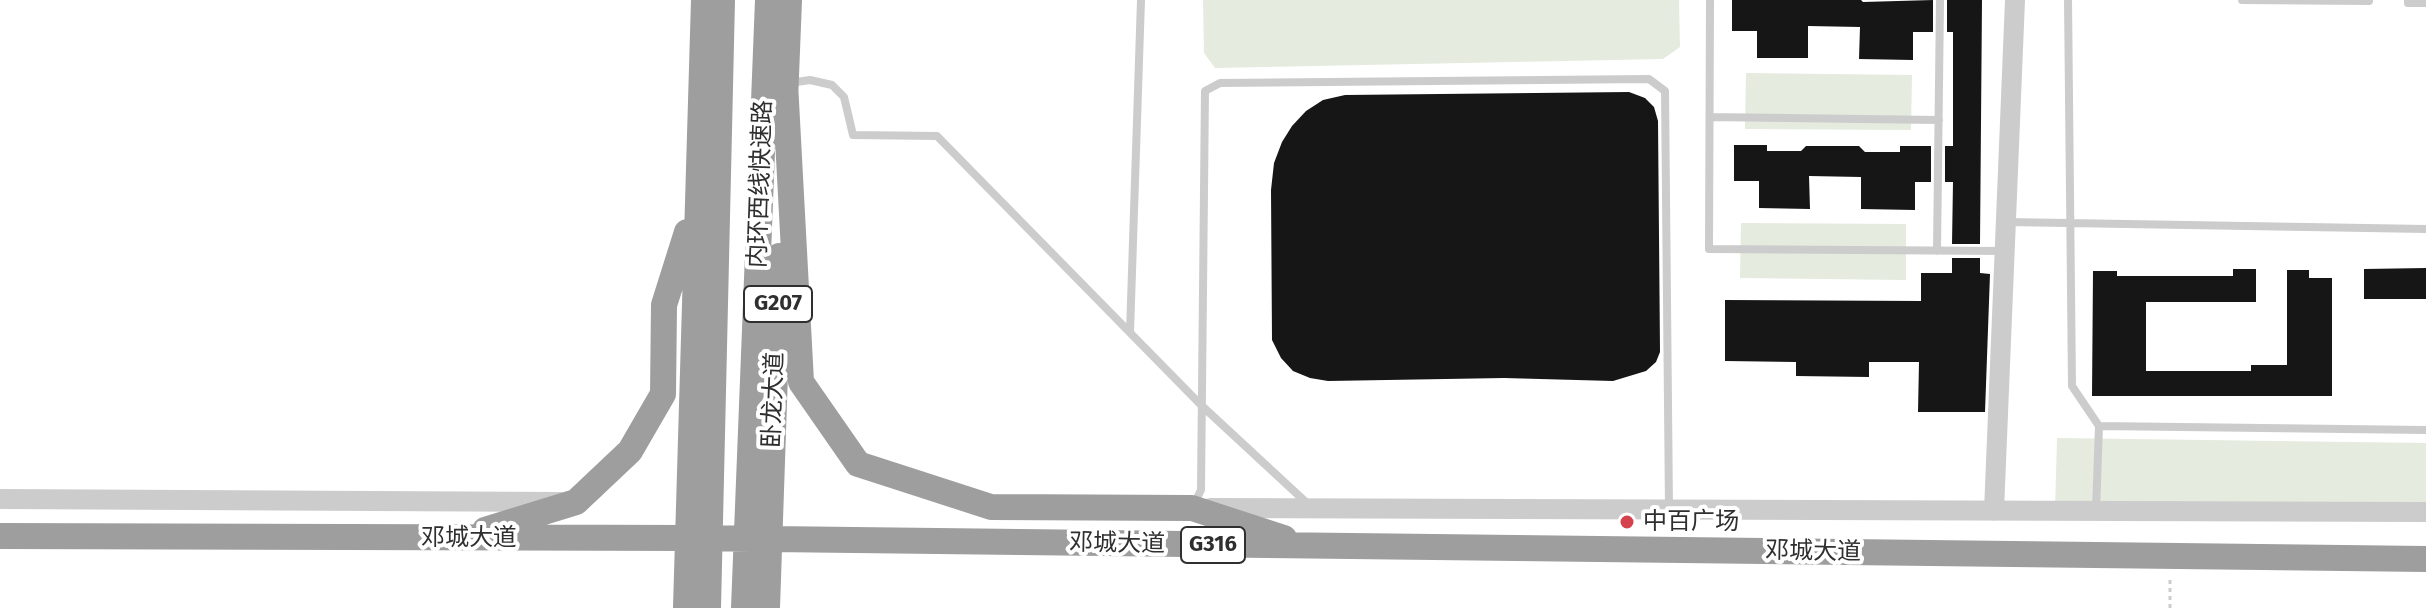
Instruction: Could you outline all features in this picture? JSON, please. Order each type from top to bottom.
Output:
[{"type":"highway","points":[[686,608],[702,0]]},
{"type":"highway","name":"内环西线快速路","points":[[708,608],[722,0]]},
{"type":"highway","name":"内环西线快速路","points":[[744,608],[768,0]]},
{"type":"highway","name":"卧龙大道","points":[[767,608],[789,0]]},
{"type":"highway","points":[[785,83],[801,382],[858,464],[991,507],[1192,508],[1311,547]]},
{"type":"highway","points":[[460,538],[576,502],[630,451],[663,394],[664,305],[697,202]]},
{"type":"highway","name":"邓城大道","points":[[0,536],[689,538],[2426,559]]},
{"type":"street","points":[[1994,511],[2015,0]]},
{"type":"street","points":[[0,499],[576,502]]},
{"type":"street","points":[[1192,508],[2426,512]]},
{"type":"lane","points":[[1130,332],[1141,0]]},
{"type":"lane","points":[[1710,0],[1709,249],[2005,251]]},
{"type":"lane","points":[[1937,251],[1940,0]]},
{"type":"lane","points":[[2068,0],[2072,386],[2099,426],[2096,511]]},
{"type":"lane","points":[[2242,0],[2369,1]]},
{"type":"lane","points":[[2408,0],[2408,3],[2426,3]]},
{"type":"lane","points":[[1192,508],[1201,490],[1205,91],[1220,83],[1649,79],[1665,91],[1669,510]]},
{"type":"lane","points":[[785,83],[810,80],[832,85],[844,97],[853,135],[937,136],[1201,405],[1312,508]]},
{"type":"lane","points":[[1710,117],[1939,120]]},
{"type":"lane","points":[[2006,222],[2426,229]]},
{"type":"lane","points":[[2099,426],[2426,430]]},
{"type":"shaded area","points":[[1203,0],[1679,0],[1680,47],[1663,59],[1215,68],[1204,53]]},
{"type":"shaded area","points":[[1746,73],[1912,75],[1911,130],[1745,129]]},
{"type":"shaded area","points":[[1741,223],[1906,224],[1906,280],[1740,278]]},
{"type":"shaded area","points":[[2057,438],[2426,443],[2426,512],[2055,511]]},
{"type":"building","points":[[1732,0],[1933,0],[1933,32],[1913,32],[1913,60],[1859,59],[1860,27],[1808,26],[1808,58],[1757,58],[1757,31],[1732,31]]},
{"type":"building","points":[[1947,0],[1982,0],[1980,244],[1952,244],[1953,182],[1945,182],[1945,146],[1953,146],[1953,32],[1947,32]]},
{"type":"building","points":[[1629,92],[1645,98],[1654,107],[1658,121],[1660,352],[1656,362],[1646,371],[1613,381],[1504,378],[1328,381],[1293,371],[1281,358],[1272,340],[1271,190],[1274,163],[1282,142],[1306,111],[1323,100],[1345,95]]},
{"type":"building","points":[[1734,145],[1767,145],[1767,151],[1801,151],[1806,146],[1859,146],[1865,152],[1900,152],[1900,146],[1931,146],[1931,182],[1915,182],[1915,210],[1861,209],[1861,177],[1809,176],[1810,209],[1759,208],[1759,181],[1734,181]]},
{"type":"building","points":[[1952,258],[1980,258],[1980,273],[1990,274],[1985,412],[1918,412],[1919,362],[1869,362],[1869,377],[1796,376],[1796,362],[1725,361],[1725,300],[1921,301],[1921,273],[1952,273]]},
{"type":"building","points":[[2426,268],[2426,299],[2364,299],[2364,269]]},
{"type":"building","points":[[2233,269],[2256,269],[2256,302],[2146,302],[2146,371],[2251,371],[2251,365],[2287,365],[2287,270],[2309,270],[2309,278],[2332,278],[2332,396],[2092,396],[2093,271],[2117,271],[2117,276],[2233,276]]},
{"type":"place","name":"中百广场","points":[[1627,522]]}]
